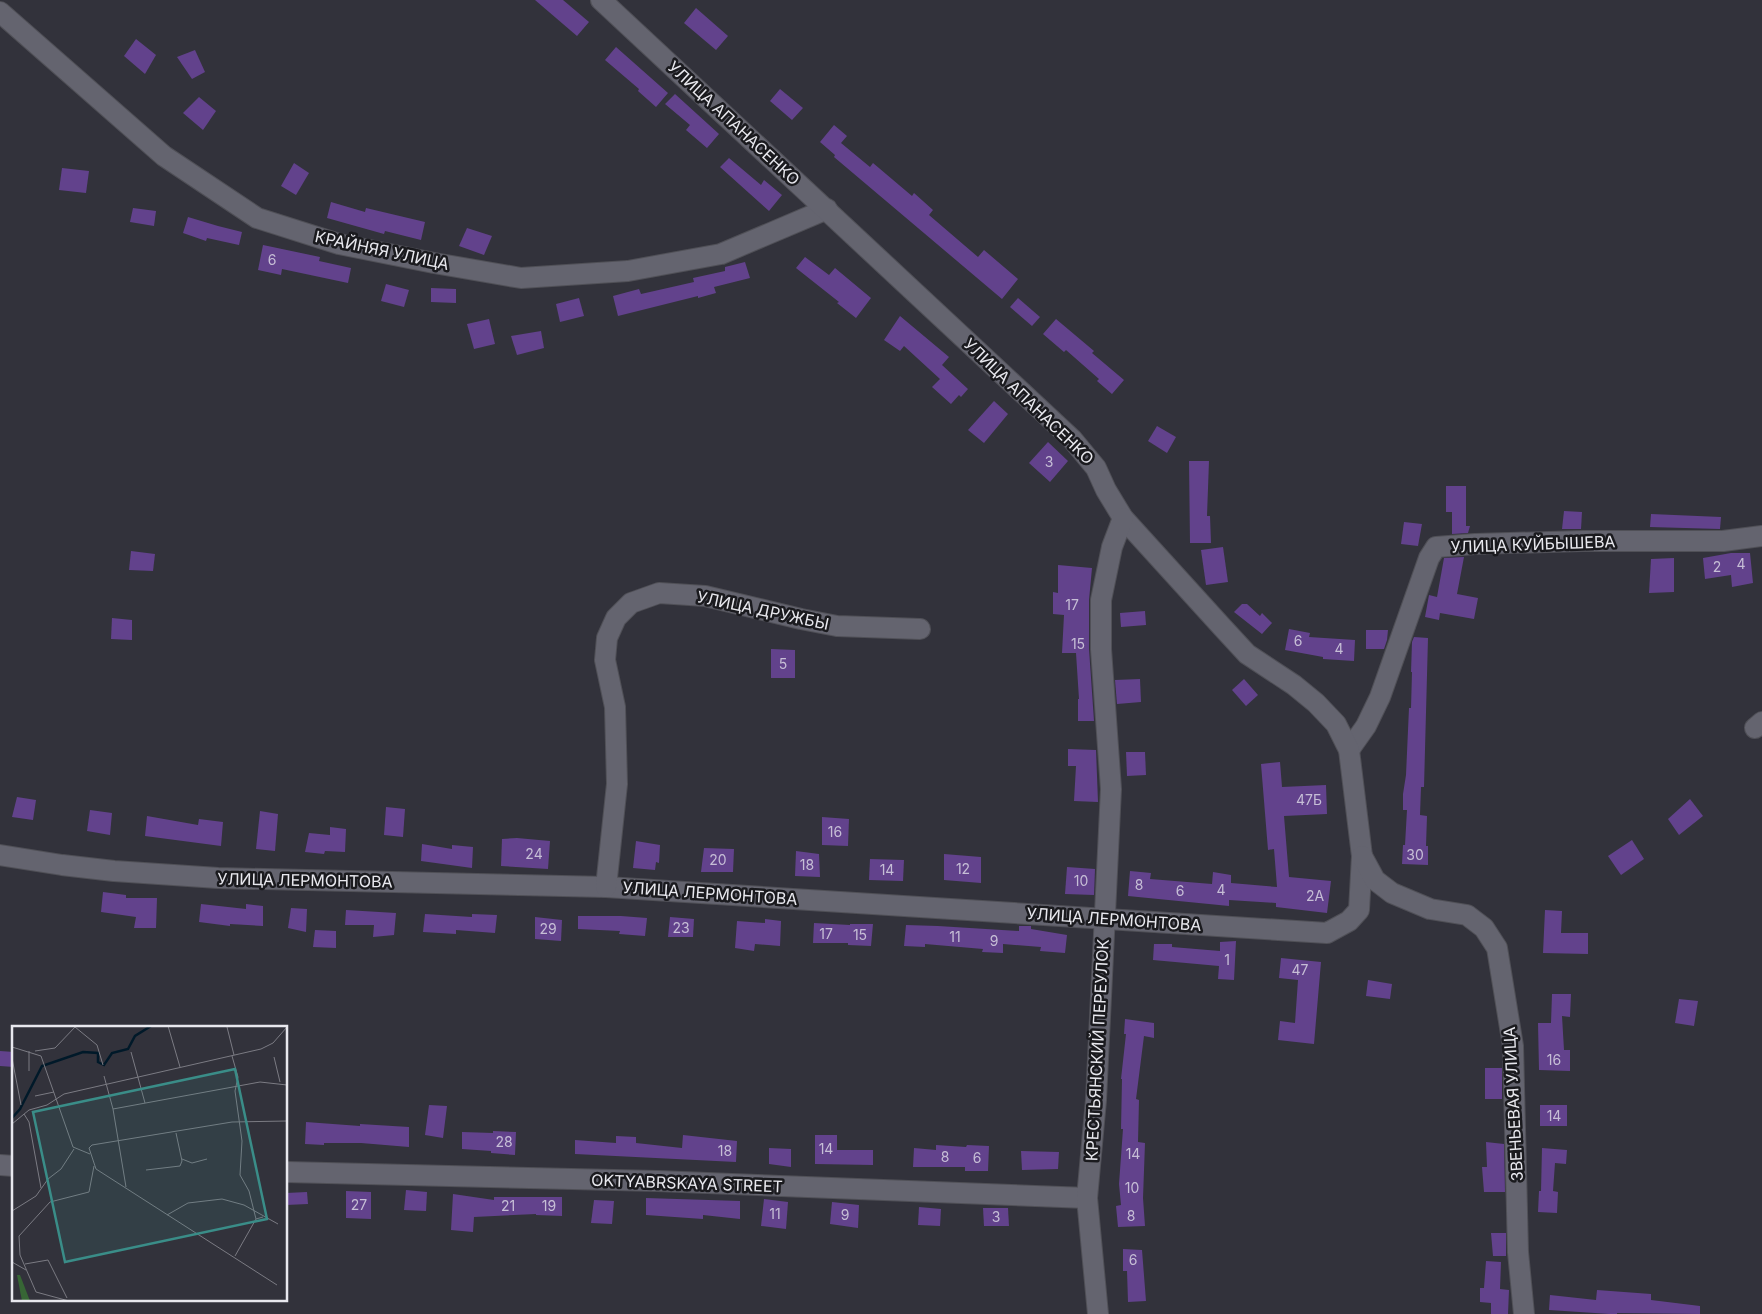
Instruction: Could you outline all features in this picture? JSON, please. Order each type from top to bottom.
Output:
[{"type":"street","name":"УЛИЦА АПАНАСЕНКО","points":[[601,0],[1072,439],[1096,468],[1106,490],[1123,518],[1247,654],[1294,685],[1316,703],[1336,724],[1349,750],[1362,856]]},
{"type":"street","name":"КРАЙНЯЯ УЛИЦА","points":[[0,12],[164,156],[257,218],[339,244],[520,278],[628,271],[720,254],[827,209]]},
{"type":"street","name":"КРЕСТЬЯНСКИЙ ПЕРЕУЛОК","points":[[1098,1314],[1087,1198],[1096,1100],[1111,789],[1101,649],[1101,600],[1112,547],[1123,518]]},
{"type":"street","name":"УЛИЦА КУЙБЫШЕВА","points":[[1349,750],[1366,726],[1380,697],[1429,558],[1436,547],[1583,541],[1723,541],[1762,536]]},
{"type":"street","name":"УЛИЦА ДРУЖБЫ","points":[[606,887],[617,784],[615,707],[605,660],[606,638],[616,618],[631,603],[659,593],[705,596],[837,626],[920,630]]},
{"type":"street","name":"УЛИЦА ЛЕРМОНТОВА","points":[[0,855],[114,871],[218,878],[606,887],[1326,933],[1349,921],[1358,910],[1362,856]]},
{"type":"street","name":"ЗВЕНЬЕВАЯ УЛИЦА","points":[[1362,856],[1375,880],[1392,893],[1430,909],[1467,915],[1484,928],[1497,948],[1514,1046],[1518,1252],[1524,1314]]},
{"type":"street","name":"OKTYABRSKAYA STREET","points":[[288,1172],[657,1181],[1087,1198]]},
{"type":"building","points":[[535,0],[563,0],[589,22],[577,36]]},
{"type":"building","points":[[696,8],[728,36],[716,50],[684,23]]},
{"type":"building","points":[[136,39],[156,55],[145,74],[124,56]]},
{"type":"building","points":[[616,47],[668,93],[656,107],[638,91],[639,89],[605,60]]},
{"type":"building","points":[[195,50],[205,72],[192,79],[177,57]]},
{"type":"building","points":[[780,89],[803,108],[792,120],[770,101]]},
{"type":"building","points":[[675,94],[719,134],[707,148],[686,130],[690,125],[665,104]]},
{"type":"building","points":[[199,97],[216,111],[203,130],[183,113]]},
{"type":"building","points":[[834,125],[847,136],[841,143],[870,167],[873,163],[912,196],[914,193],[933,210],[929,215],[978,257],[984,250],[1018,279],[1002,299],[834,157],[835,155],[820,142]]},
{"type":"building","points":[[729,158],[761,185],[764,180],[782,195],[769,211],[720,167]]},
{"type":"building","points":[[294,163],[309,173],[296,195],[281,186]]},
{"type":"building","points":[[62,168],[89,171],[86,193],[59,190]]},
{"type":"building","points":[[331,202],[365,212],[366,208],[425,222],[421,240],[385,231],[384,234],[327,218]]},
{"type":"building","points":[[133,208],[156,211],[154,226],[130,222]]},
{"type":"building","points":[[188,217],[242,232],[239,245],[207,238],[206,241],[183,233]]},
{"type":"building","points":[[467,228],[492,236],[484,255],[459,246]]},
{"type":"building","points":[[263,245],[320,257],[319,261],[351,268],[348,283],[282,269],[281,275],[258,270]]},
{"type":"building","points":[[805,257],[829,275],[835,268],[871,298],[856,318],[796,268]]},
{"type":"building","points":[[745,262],[750,278],[714,287],[716,293],[618,316],[613,296],[639,289],[641,294],[694,282],[693,278],[725,271],[725,267]]},
{"type":"building","points":[[386,284],[409,290],[404,307],[381,301]]},
{"type":"building","points":[[431,288],[456,289],[456,303],[431,302]]},
{"type":"building","points":[[579,298],[584,316],[560,322],[556,304]]},
{"type":"building","points":[[1018,298],[1040,317],[1032,326],[1010,307]]},
{"type":"building","points":[[900,316],[949,357],[942,365],[968,389],[951,404],[932,387],[940,379],[904,346],[900,351],[884,340]]},
{"type":"building","points":[[489,319],[495,344],[474,349],[467,324]]},
{"type":"building","points":[[1056,319],[1094,351],[1092,353],[1124,380],[1112,394],[1097,381],[1099,379],[1066,350],[1064,352],[1043,334]]},
{"type":"building","points":[[541,331],[544,348],[517,355],[511,336]]},
{"type":"building","points":[[994,401],[1008,414],[984,443],[968,430]]},
{"type":"building","points":[[1157,426],[1176,437],[1167,453],[1148,441]]},
{"type":"building","points":[[1048,442],[1068,461],[1050,482],[1029,463]]},
{"type":"building","points":[[1189,461],[1209,461],[1207,516],[1210,516],[1211,543],[1190,543]]},
{"type":"building","points":[[1446,486],[1466,486],[1466,526],[1470,526],[1468,533],[1452,534],[1452,512],[1446,512]]},
{"type":"building","points":[[1564,511],[1582,512],[1581,529],[1562,529]]},
{"type":"building","points":[[1651,514],[1721,517],[1720,529],[1650,527]]},
{"type":"building","points":[[1404,522],[1422,524],[1418,546],[1401,544]]},
{"type":"building","points":[[1223,547],[1228,582],[1206,585],[1201,550]]},
{"type":"building","points":[[131,551],[155,554],[153,571],[129,570]]},
{"type":"building","points":[[1731,553],[1750,553],[1753,583],[1732,587],[1731,575],[1705,579],[1703,558]]},
{"type":"building","points":[[1464,557],[1457,594],[1478,598],[1474,619],[1440,613],[1439,620],[1425,617],[1429,595],[1437,597],[1444,558]]},
{"type":"building","points":[[1674,558],[1674,592],[1649,593],[1651,559]]},
{"type":"building","points":[[1058,565],[1092,568],[1089,600],[1089,649],[1094,721],[1078,721],[1079,699],[1076,653],[1062,653],[1064,615],[1053,614],[1053,592],[1058,593]]},
{"type":"building","points":[[1242,604],[1247,604],[1260,616],[1262,613],[1272,623],[1262,634],[1234,612]]},
{"type":"building","points":[[1145,611],[1146,625],[1121,627],[1120,613]]},
{"type":"building","points":[[112,618],[132,620],[132,640],[111,639]]},
{"type":"building","points":[[1289,629],[1310,633],[1309,637],[1355,640],[1354,661],[1323,659],[1323,657],[1285,650]]},
{"type":"building","points":[[1366,630],[1388,630],[1384,649],[1366,649]]},
{"type":"building","points":[[1414,637],[1428,638],[1424,787],[1421,787],[1420,815],[1427,816],[1426,846],[1428,846],[1428,865],[1402,864],[1407,810],[1403,810],[1403,794],[1406,775],[1409,708],[1411,708],[1412,642]]},
{"type":"building","points":[[771,649],[795,650],[795,678],[771,678]]},
{"type":"building","points":[[1140,679],[1141,702],[1117,704],[1115,680]]},
{"type":"building","points":[[1244,679],[1258,695],[1246,706],[1232,690]]},
{"type":"building","points":[[1068,749],[1096,750],[1098,802],[1074,801],[1076,766],[1068,766]]},
{"type":"building","points":[[1126,752],[1145,752],[1146,775],[1127,776]]},
{"type":"building","points":[[1280,762],[1282,787],[1326,785],[1327,814],[1284,816],[1289,877],[1331,881],[1327,913],[1276,907],[1276,903],[1229,900],[1229,906],[1128,896],[1130,871],[1151,873],[1150,879],[1212,884],[1213,872],[1231,875],[1231,883],[1277,887],[1274,849],[1268,850],[1261,764]]},
{"type":"building","points":[[17,797],[36,800],[33,820],[12,817]]},
{"type":"building","points":[[1690,799],[1703,816],[1679,835],[1668,819]]},
{"type":"building","points":[[386,807],[405,809],[403,837],[384,835]]},
{"type":"building","points":[[90,810],[112,813],[110,835],[87,831]]},
{"type":"building","points":[[260,811],[278,814],[275,851],[256,849]]},
{"type":"building","points":[[147,816],[198,825],[199,819],[223,822],[221,846],[145,836]]},
{"type":"building","points":[[822,817],[849,819],[848,846],[822,845]]},
{"type":"building","points":[[330,827],[346,829],[345,852],[325,851],[324,854],[305,852],[309,833],[330,835]]},
{"type":"building","points":[[517,838],[550,841],[548,869],[501,866],[502,839]]},
{"type":"building","points":[[1632,840],[1644,859],[1621,875],[1608,856]]},
{"type":"building","points":[[636,841],[660,845],[659,863],[656,862],[655,870],[633,868]]},
{"type":"building","points":[[422,844],[452,849],[452,845],[473,847],[472,868],[421,861]]},
{"type":"building","points":[[704,848],[734,849],[733,872],[701,872]]},
{"type":"building","points":[[796,851],[819,854],[820,877],[795,876]]},
{"type":"building","points":[[944,854],[981,857],[981,883],[944,880]]},
{"type":"building","points":[[870,859],[904,860],[903,881],[869,880]]},
{"type":"building","points":[[1067,867],[1095,869],[1094,895],[1065,894]]},
{"type":"building","points":[[103,892],[126,895],[126,898],[157,898],[156,928],[134,928],[136,917],[101,912]]},
{"type":"building","points":[[201,904],[246,909],[246,904],[263,906],[263,926],[230,924],[230,926],[199,922]]},
{"type":"building","points":[[291,908],[307,909],[306,932],[288,928]]},
{"type":"building","points":[[346,910],[396,913],[394,935],[373,937],[374,925],[345,925]]},
{"type":"building","points":[[1545,910],[1562,911],[1561,933],[1588,933],[1588,954],[1543,953]]},
{"type":"building","points":[[425,914],[472,917],[472,914],[497,915],[495,933],[456,930],[456,934],[423,932]]},
{"type":"building","points":[[578,916],[647,918],[645,936],[619,934],[620,931],[578,929]]},
{"type":"building","points":[[535,917],[562,920],[561,941],[535,939]]},
{"type":"building","points":[[670,917],[694,919],[693,937],[668,937]]},
{"type":"building","points":[[765,919],[781,921],[780,946],[755,944],[754,951],[735,948],[737,921],[765,923]]},
{"type":"building","points":[[814,923],[873,924],[871,946],[848,945],[848,943],[813,943]]},
{"type":"building","points":[[906,925],[1019,931],[1019,926],[1031,926],[1031,929],[1067,935],[1065,953],[1040,951],[1041,947],[1003,944],[1003,953],[982,952],[983,949],[925,944],[925,947],[904,946]]},
{"type":"building","points":[[315,930],[336,931],[336,948],[313,947]]},
{"type":"building","points":[[1236,941],[1234,980],[1218,979],[1219,966],[1153,960],[1154,944],[1172,944],[1172,947],[1220,951],[1220,942]]},
{"type":"building","points":[[1281,958],[1321,962],[1314,1044],[1278,1040],[1280,1021],[1295,1023],[1298,980],[1279,978]]},
{"type":"building","points":[[1368,980],[1392,984],[1390,999],[1366,996]]},
{"type":"building","points":[[1552,994],[1571,994],[1570,1017],[1562,1016],[1564,1050],[1570,1050],[1570,1071],[1539,1070],[1538,1023],[1551,1023]]},
{"type":"building","points":[[1679,999],[1698,1001],[1694,1026],[1675,1023]]},
{"type":"building","points":[[1125,1019],[1154,1023],[1154,1038],[1144,1036],[1136,1099],[1139,1100],[1138,1142],[1145,1143],[1143,1198],[1145,1226],[1118,1227],[1116,1206],[1121,1205],[1119,1184],[1123,1129],[1121,1129],[1121,1079],[1126,1034],[1124,1034]]},
{"type":"building","points":[[0,1051],[12,1052],[12,1067],[0,1066]]},
{"type":"building","points":[[1485,1068],[1502,1068],[1502,1099],[1485,1099]]},
{"type":"building","points":[[429,1105],[447,1106],[443,1138],[425,1135]]},
{"type":"building","points":[[1540,1105],[1567,1105],[1567,1126],[1540,1126]]},
{"type":"building","points":[[306,1122],[409,1127],[409,1147],[361,1143],[305,1144]]},
{"type":"building","points":[[493,1131],[516,1132],[515,1155],[462,1149],[462,1132],[493,1133]]},
{"type":"building","points":[[683,1135],[737,1141],[736,1162],[575,1154],[575,1140],[616,1143],[616,1136],[636,1137],[636,1143],[682,1148]]},
{"type":"building","points":[[815,1135],[837,1135],[837,1150],[873,1150],[873,1165],[815,1164]]},
{"type":"building","points":[[1486,1142],[1504,1144],[1505,1192],[1484,1192],[1482,1167],[1487,1167]]},
{"type":"building","points":[[936,1145],[989,1146],[988,1171],[965,1171],[965,1167],[913,1167],[914,1148],[936,1150]]},
{"type":"building","points":[[769,1148],[791,1149],[791,1167],[769,1164]]},
{"type":"building","points":[[1542,1148],[1567,1150],[1566,1164],[1555,1163],[1553,1191],[1558,1192],[1557,1213],[1538,1212],[1539,1191],[1541,1191]]},
{"type":"building","points":[[1021,1151],[1059,1152],[1058,1169],[1022,1170]]},
{"type":"building","points":[[406,1190],[427,1192],[426,1211],[404,1210]]},
{"type":"building","points":[[346,1191],[371,1192],[371,1219],[346,1218]]},
{"type":"building","points":[[307,1192],[308,1204],[288,1205],[288,1193]]},
{"type":"building","points":[[453,1194],[494,1200],[494,1197],[562,1197],[562,1216],[536,1214],[474,1217],[473,1232],[451,1230]]},
{"type":"building","points":[[646,1198],[740,1201],[740,1219],[703,1215],[703,1219],[646,1215]]},
{"type":"building","points":[[764,1199],[788,1202],[786,1229],[761,1226]]},
{"type":"building","points":[[594,1200],[614,1201],[612,1224],[591,1223]]},
{"type":"building","points":[[832,1202],[859,1205],[858,1228],[830,1224]]},
{"type":"building","points":[[919,1207],[941,1209],[940,1226],[918,1225]]},
{"type":"building","points":[[983,1208],[1008,1208],[1009,1226],[984,1226]]},
{"type":"building","points":[[1491,1233],[1506,1233],[1506,1256],[1493,1256]]},
{"type":"building","points":[[1123,1249],[1142,1250],[1146,1301],[1128,1302],[1127,1271],[1123,1271]]},
{"type":"building","points":[[1486,1261],[1501,1262],[1500,1289],[1509,1290],[1508,1314],[1491,1314],[1491,1303],[1480,1302],[1480,1288],[1484,1288]]},
{"type":"building","points":[[1597,1290],[1651,1294],[1651,1300],[1700,1306],[1700,1314],[1610,1314],[1549,1310],[1550,1295],[1596,1300]]}]
